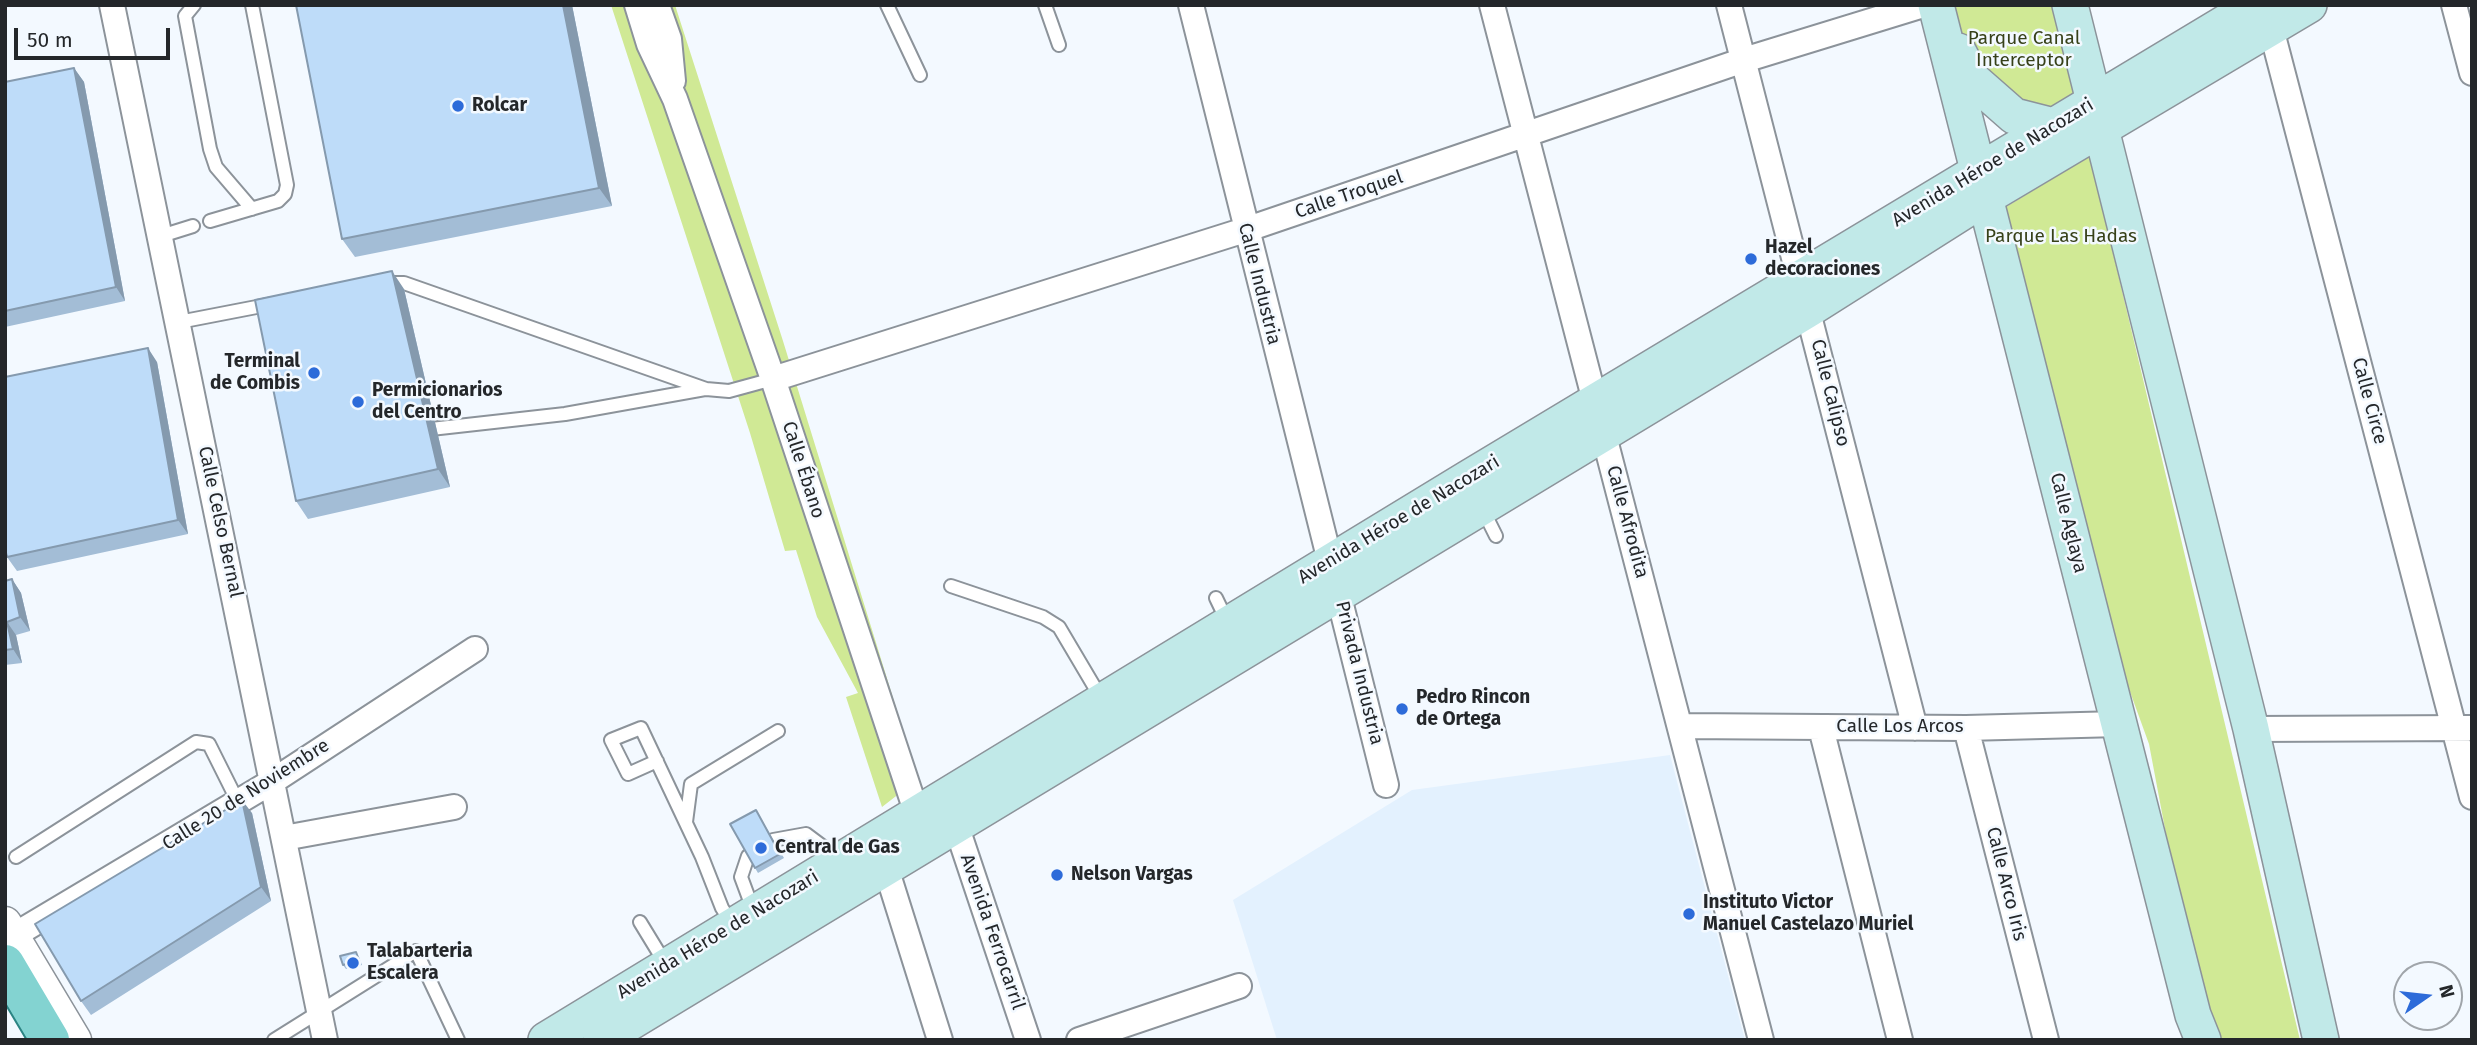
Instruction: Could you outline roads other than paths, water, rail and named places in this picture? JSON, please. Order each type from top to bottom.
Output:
[{"type":"main road","points":[[2070,5],[2251,729],[2321,1040]]},
{"type":"main road","name":"Avenida Héroe de Nacozari","points":[[546,1040],[674,978],[886,868],[921,829],[956,825],[1110,713],[1233,630],[1479,501],[1599,418],[2264,13],[2309,5]]},
{"type":"main road","points":[[1933,10],[1973,80],[2014,116],[2052,128]]},
{"type":"main road","name":"Calle Aglaya","points":[[1933,10],[1982,184],[2193,1015],[2203,1040]]},
{"type":"main road","name":"Avenida Héroe de Nacozari","points":[[1982,184],[2052,128],[2098,116]]},
{"type":"main road","name":"Avenida Héroe de Nacozari","points":[[601,1040],[744,919],[841,860],[921,829],[1110,713]]},
{"type":"main road","points":[[8,941],[50,1040]]},
{"type":"main road","points":[[5,1014],[20,1040]]},
{"type":"street","name":"Calle Celso Bernal","points":[[112,5],[325,1040]]},
{"type":"street","name":"Calle Ébano","points":[[637,5],[649,44],[675,99],[774,379],[921,829]]},
{"type":"street","name":"Calle Ébano","points":[[657,5],[669,39],[675,99]]},
{"type":"street","name":"Calle Industria","points":[[1191,5],[1245,230],[1335,578]]},
{"type":"street","name":"Calle Afrodita","points":[[1492,5],[1761,1040]]},
{"type":"street","name":"Calle Calipso","points":[[1729,5],[1915,728]]},
{"type":"street","points":[[2454,5],[2472,73]]},
{"type":"street","name":"Calle Troquel","points":[[774,379],[1245,230],[1744,60],[1933,10]]},
{"type":"street","name":"Calle Circe","points":[[2264,13],[2463,728],[2472,797]]},
{"type":"street","name":"Privada Industria","points":[[1335,578],[1386,785]]},
{"type":"street","name":"Calle 20 de Noviembre","points":[[8,941],[238,802],[475,649]]},
{"type":"street","name":"Calle Los Arcos","points":[[1681,726],[1966,728],[2119,723]]},
{"type":"street","points":[[1821,728],[1900,1040]]},
{"type":"street","name":"Calle Arco Iris","points":[[1966,728],[2046,1040]]},
{"type":"street","points":[[2251,729],[2463,728]]},
{"type":"street","points":[[284,838],[454,807]]},
{"type":"street","name":"Avenida Ferrocarril","points":[[956,825],[1028,1040]]},
{"type":"street","points":[[886,868],[940,1040]]},
{"type":"street","points":[[8,941],[75,1040]]},
{"type":"street","points":[[1079,1040],[1239,986]]},
{"type":"lane","points":[[194,5],[185,16],[210,149],[216,167],[253,209]]},
{"type":"lane","points":[[210,221],[278,201],[285,194],[287,185],[252,5]]},
{"type":"lane","points":[[887,5],[920,75]]},
{"type":"lane","points":[[1045,5],[1059,46]]},
{"type":"lane","points":[[161,236],[193,226]]},
{"type":"lane","points":[[371,285],[404,282],[706,389],[729,391],[774,379]]},
{"type":"lane","points":[[179,322],[289,301]]},
{"type":"lane","points":[[414,431],[565,414],[706,389]]},
{"type":"lane","points":[[951,586],[1043,617],[1059,627],[1110,713]]},
{"type":"lane","points":[[686,823],[691,784],[778,731]]},
{"type":"lane","points":[[16,857],[196,742],[209,744],[238,802]]},
{"type":"lane","points":[[657,761],[722,908],[744,919]]},
{"type":"lane","points":[[773,840],[806,834],[841,860]]},
{"type":"lane","points":[[744,919],[741,877],[748,856]]},
{"type":"lane","points":[[640,922],[674,978]]},
{"type":"lane","points":[[274,1040],[416,951],[458,1040]]},
{"type":"place","name":"Rolcar","points":[[458,106]]},
{"type":"place","name":"Hazel decoraciones","points":[[1751,259]]},
{"type":"place","name":"Terminal de Combis","points":[[314,373]]},
{"type":"place","name":"Permicionarios del Centro","points":[[358,402]]},
{"type":"place","name":"Pedro Rincon de Ortega","points":[[1402,709]]},
{"type":"place","name":"Central de Gas","points":[[761,848]]},
{"type":"place","name":"Nelson Vargas","points":[[1057,875]]},
{"type":"place","name":"Instituto Victor Manuel Castelazo Muriel","points":[[1689,914]]},
{"type":"place","name":"Talabarteria Escalera","points":[[353,963]]},
{"type":"park label","name":"Parque Canal Interceptor","points":[[2024,50]]},
{"type":"park label","name":"Parque Las Hadas","points":[[2061,237]]}]
